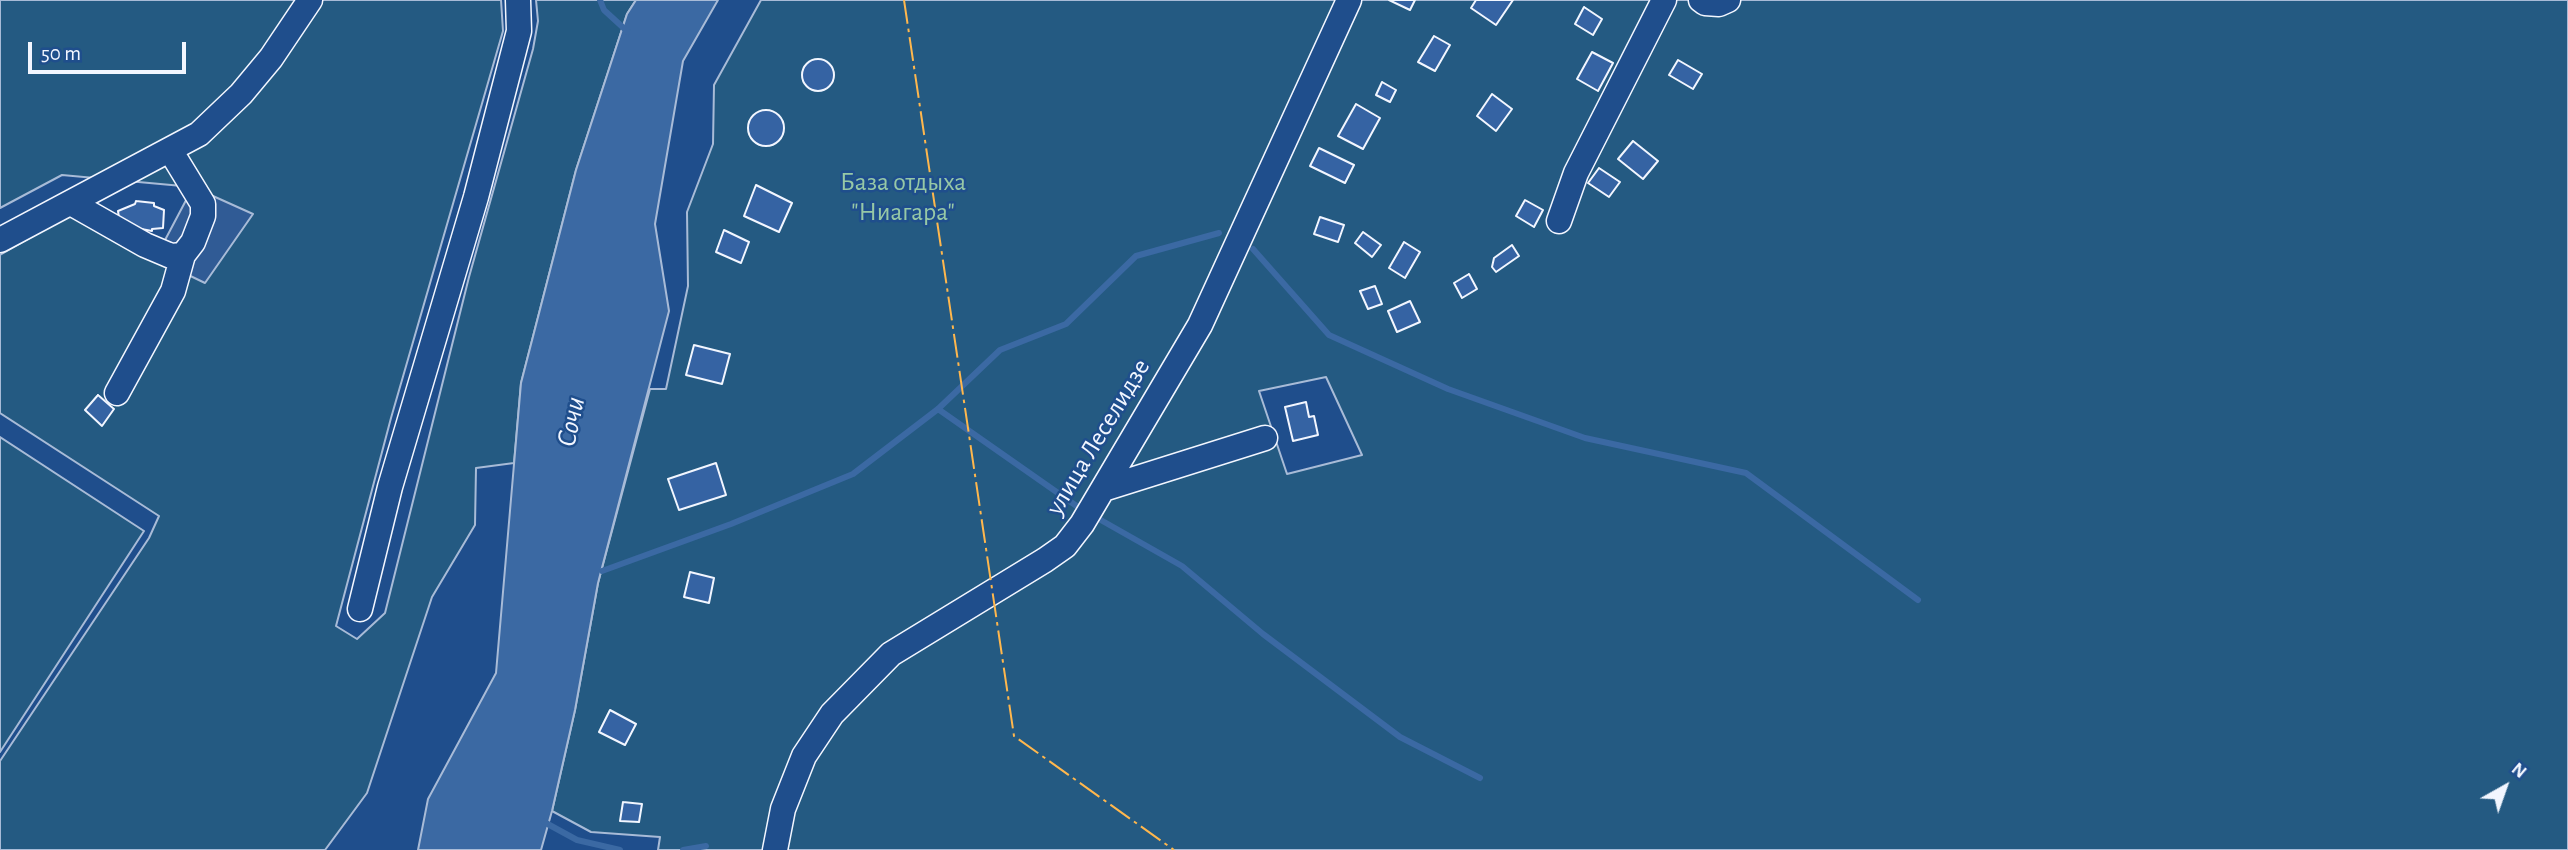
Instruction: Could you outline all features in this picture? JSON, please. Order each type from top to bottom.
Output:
[{"type":"street","points":[[0,240],[199,134],[242,94],[271,58],[310,0]]},
{"type":"street","points":[[360,609],[390,487],[476,197],[519,31],[518,0]]},
{"type":"street","name":"улица Леселидзе","points":[[775,850],[783,809],[804,756],[832,714],[891,654],[1065,546],[1082,524],[1200,325],[1349,0]]},
{"type":"street","points":[[1559,221],[1576,173],[1664,0]]},
{"type":"street","points":[[1700,0],[1719,4],[1728,0]]},
{"type":"street","points":[[117,393],[173,291],[183,255],[193,242],[203,216],[203,204],[170,150]]},
{"type":"street","points":[[71,202],[145,245],[171,256],[183,255]]},
{"type":"street","points":[[1103,489],[1265,438]]},
{"type":"green space","points":[[0,0],[501,0],[503,31],[391,418],[336,626],[357,639],[385,613],[469,277],[533,49],[538,21],[536,0],[636,0],[627,14],[576,170],[521,383],[514,463],[476,468],[475,525],[432,597],[367,793],[325,850],[0,850],[0,761],[149,538],[159,516],[0,413],[0,255],[72,214],[177,271],[193,187],[62,175],[0,208]]},
{"type":"green space","name":"База отдыха \"Ниагара\"","points":[[761,0],[2568,0],[2568,850],[658,850],[660,837],[591,832],[552,811],[575,710],[598,583],[650,389],[666,389],[688,286],[687,212],[713,144],[714,85]],"holes":[[[1326,377],[1362,455],[1287,474],[1259,391]]]},
{"type":"green space","points":[[0,437],[144,531],[0,752]]},
{"type":"shaded area","points":[[193,187],[253,214],[205,283],[155,259]]},
{"type":"water","name":"Сочи","points":[[636,0],[718,0],[683,61],[655,224],[669,311],[598,583],[575,710],[552,811],[541,850],[418,850],[428,799],[496,673],[521,383],[576,170],[627,14]]},
{"type":"building","points":[[1389,0],[1415,0],[1410,10]]},
{"type":"building","points":[[1476,0],[1513,0],[1496,25],[1471,8]]},
{"type":"building","points":[[1584,7],[1602,19],[1593,35],[1575,24]]},
{"type":"building","points":[[1434,36],[1450,45],[1435,71],[1418,62]]},
{"type":"building","points":[[1592,52],[1613,63],[1598,91],[1577,79]]},
{"type":"building","points":[[818,59],[830,63],[834,75],[830,87],[818,91],[806,87],[802,75],[806,63]]},
{"type":"building","points":[[1678,60],[1702,74],[1693,89],[1669,75]]},
{"type":"building","points":[[1382,82],[1396,90],[1390,102],[1376,95]]},
{"type":"building","points":[[1492,94],[1512,109],[1496,131],[1477,116]]},
{"type":"building","points":[[1356,104],[1380,118],[1363,149],[1338,136]]},
{"type":"building","points":[[766,110],[778,116],[784,128],[778,140],[766,146],[754,140],[748,128],[754,116]]},
{"type":"building","points":[[1633,141],[1658,161],[1643,179],[1618,159]]},
{"type":"building","points":[[1319,148],[1354,165],[1345,183],[1310,166]]},
{"type":"building","points":[[1599,168],[1620,182],[1609,197],[1588,183]]},
{"type":"building","points":[[756,185],[792,203],[779,232],[744,216]]},
{"type":"building","points":[[1525,200],[1543,210],[1534,227],[1516,216]]},
{"type":"building","points":[[136,201],[154,203],[154,206],[164,210],[163,228],[152,231],[120,225],[118,211],[135,204]]},
{"type":"building","points":[[1320,217],[1344,225],[1338,242],[1314,234]]},
{"type":"building","points":[[724,230],[749,242],[741,263],[716,252]]},
{"type":"building","points":[[1363,232],[1381,245],[1372,257],[1355,243]]},
{"type":"building","points":[[1404,242],[1420,252],[1405,278],[1389,268]]},
{"type":"building","points":[[1512,245],[1519,256],[1496,272],[1492,267],[1494,258]]},
{"type":"building","points":[[1469,274],[1477,289],[1462,298],[1454,283]]},
{"type":"building","points":[[1375,286],[1382,304],[1368,309],[1360,291]]},
{"type":"building","points":[[1410,301],[1420,322],[1397,332],[1388,311]]},
{"type":"building","points":[[694,345],[730,354],[722,384],[686,375]]},
{"type":"building","points":[[98,395],[114,409],[102,426],[85,410]]},
{"type":"building","points":[[1306,402],[1309,417],[1314,416],[1318,435],[1293,441],[1285,407]]},
{"type":"building","points":[[716,463],[726,495],[679,510],[668,479]]},
{"type":"building","points":[[690,572],[714,578],[709,603],[684,597]]},
{"type":"building","points":[[610,710],[636,724],[625,745],[599,732]]},
{"type":"building","points":[[623,802],[642,804],[639,822],[620,821]]},
{"type":"waterway","points":[[600,0],[604,10],[628,32]]},
{"type":"waterway","points":[[602,571],[731,524],[853,474],[938,409],[1000,350],[1066,324],[1136,256],[1219,233]]},
{"type":"waterway","points":[[1253,249],[1329,335],[1448,389],[1585,438],[1746,473],[1918,600]]},
{"type":"waterway","points":[[938,409],[1078,507]]},
{"type":"waterway","points":[[1099,519],[1182,566],[1263,634],[1400,737],[1480,778]]},
{"type":"waterway","points":[[544,822],[577,840],[620,850]]},
{"type":"waterway","points":[[683,850],[706,846]]},
{"type":"power","points":[[904,0],[1014,736],[1174,850]]}]
